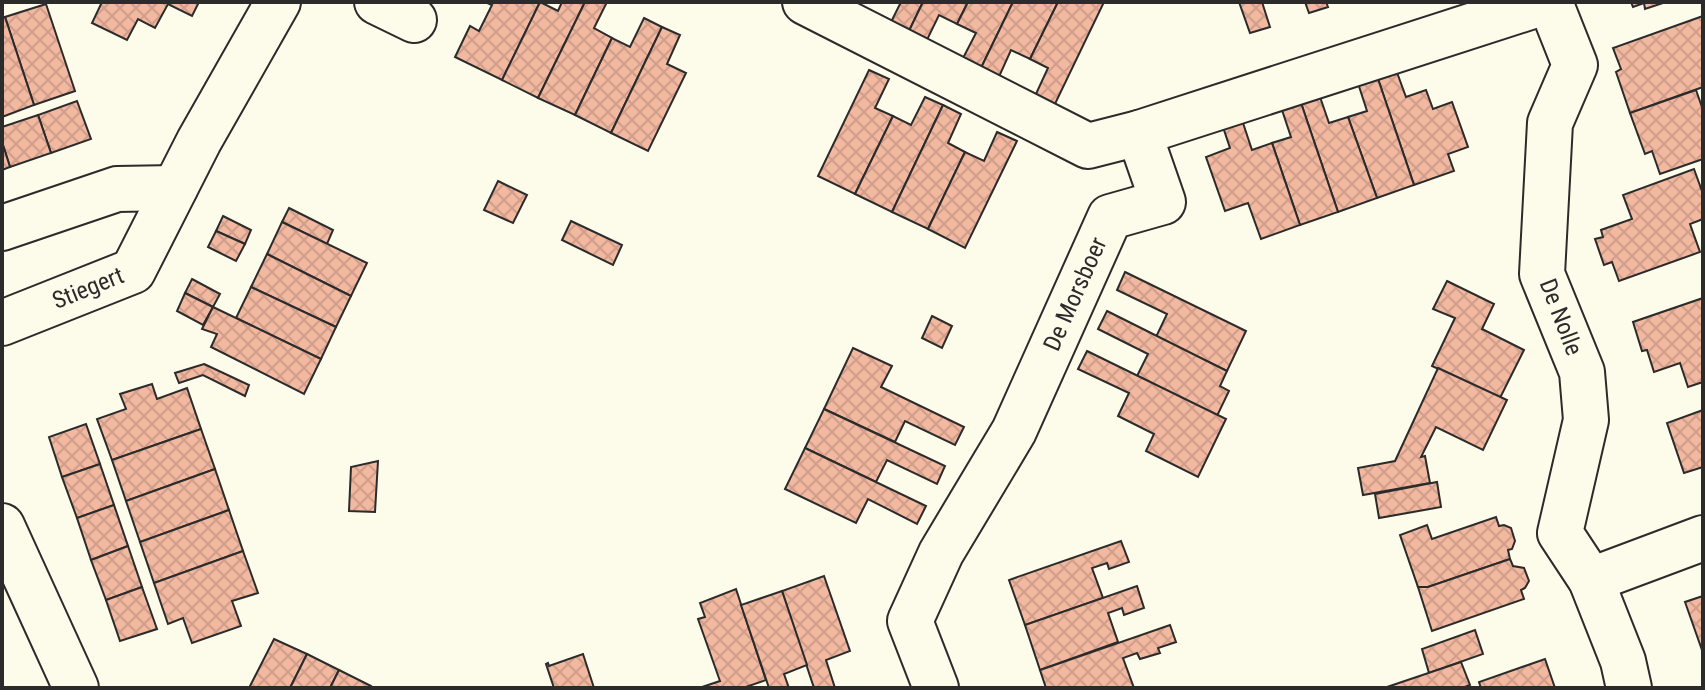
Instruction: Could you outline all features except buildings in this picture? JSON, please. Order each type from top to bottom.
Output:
[{"type":"street","name":"Stiegert","points":[[2,323],[133,271],[175,188],[278,2]]},
{"type":"street","points":[[805,2],[1088,146],[1139,133]]},
{"type":"street","name":"De Nolle","points":[[1139,133],[1548,2],[1575,65],[1550,123],[1542,274],[1582,372],[1586,420],[1560,533],[1591,580],[1623,661],[1629,688]]},
{"type":"street","name":"De Morsboer","points":[[936,688],[910,621],[941,553],[1014,431],[1110,217],[1163,202],[1139,133]]},
{"type":"street","points":[[2,228],[117,189],[175,188]]},
{"type":"street","points":[[2,526],[76,688]]},
{"type":"street","points":[[1591,580],[1703,538]]}]
